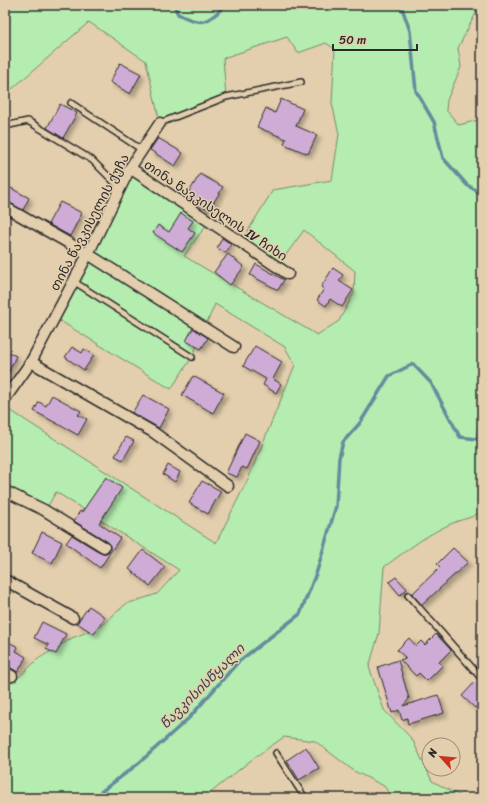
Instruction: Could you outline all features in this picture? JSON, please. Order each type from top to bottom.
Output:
[{"type":"street","name":"თინა წავკისელის ქუჩა","points":[[6,395],[31,362],[72,280],[88,254],[130,168],[160,123]]},
{"type":"street","name":"თინა წავკისელის IV ჩიხი","points":[[130,168],[288,274]]},
{"type":"street","points":[[5,207],[88,254],[234,347]]},
{"type":"street","points":[[31,362],[153,432],[228,486]]},
{"type":"street","points":[[5,491],[44,510],[104,547]]},
{"type":"street","points":[[5,580],[74,618]]},
{"type":"lane","name":"თინა წავკისელის ქუჩა","points":[[160,123],[226,97],[301,82]]},
{"type":"lane","points":[[71,103],[142,150]]},
{"type":"lane","points":[[5,126],[28,121],[92,160],[120,188]]},
{"type":"lane","points":[[72,280],[192,357]]},
{"type":"lane","points":[[408,595],[482,679]]},
{"type":"lane","points":[[276,753],[305,798]]},
{"type":"green space","points":[[5,5],[480,5],[458,48],[461,67],[447,100],[446,110],[459,125],[482,119],[482,509],[474,516],[448,525],[429,535],[384,567],[379,633],[369,667],[384,710],[412,739],[421,758],[421,777],[430,777],[432,781],[464,798],[393,798],[384,786],[354,771],[315,741],[284,737],[255,757],[204,798],[5,798],[5,687],[17,679],[38,659],[72,638],[100,627],[126,604],[157,594],[179,570],[56,492],[46,509],[5,489],[5,407],[216,543],[249,477],[295,365],[285,347],[215,304],[192,357],[171,389],[54,317],[130,168],[209,221],[184,256],[317,335],[339,321],[354,293],[355,271],[304,230],[277,267],[241,242],[273,190],[332,180],[339,134],[332,103],[335,49],[326,43],[298,53],[287,37],[223,58],[226,97],[160,123],[146,61],[89,22],[5,95]]},
{"type":"building","points":[[120,63],[141,74],[130,94],[110,82]]},
{"type":"building","points":[[281,99],[303,109],[296,126],[317,135],[308,154],[284,144],[286,139],[257,127],[266,108],[275,113]]},
{"type":"building","points":[[60,104],[77,113],[63,138],[47,128]]},
{"type":"building","points":[[158,138],[183,153],[175,166],[150,150]]},
{"type":"building","points":[[200,174],[223,187],[209,210],[186,197]]},
{"type":"building","points":[[5,185],[29,198],[23,210],[5,201]]},
{"type":"building","points":[[60,202],[82,213],[70,236],[48,224]]},
{"type":"building","points":[[181,213],[193,221],[188,228],[195,233],[182,252],[153,233],[158,225],[169,232]]},
{"type":"building","points":[[222,238],[231,244],[226,253],[217,248]]},
{"type":"building","points":[[228,254],[244,267],[230,285],[214,272]]},
{"type":"building","points":[[256,264],[284,280],[278,290],[250,275]]},
{"type":"building","points":[[333,268],[343,275],[339,281],[353,290],[342,307],[330,299],[326,306],[317,300],[324,289],[321,287]]},
{"type":"building","points":[[193,328],[208,338],[201,349],[186,341]]},
{"type":"building","points":[[255,346],[282,362],[273,379],[281,384],[276,393],[263,385],[266,379],[243,366]]},
{"type":"building","points":[[72,347],[82,353],[84,349],[94,355],[84,370],[65,357]]},
{"type":"building","points":[[5,351],[16,356],[5,380]]},
{"type":"building","points":[[193,376],[224,393],[213,413],[182,395]]},
{"type":"building","points":[[52,395],[81,411],[78,415],[87,419],[78,435],[34,411],[39,402],[46,406]]},
{"type":"building","points":[[143,395],[169,409],[159,428],[132,413]]},
{"type":"building","points":[[245,433],[260,441],[247,469],[242,467],[237,477],[226,473]]},
{"type":"building","points":[[126,437],[134,441],[123,460],[115,456]]},
{"type":"building","points":[[168,465],[180,472],[175,482],[163,474]]},
{"type":"building","points":[[106,477],[122,488],[99,523],[120,538],[100,568],[66,543],[72,535],[101,553],[107,553],[110,550],[108,542],[74,521]]},
{"type":"building","points":[[202,481],[221,491],[208,514],[189,503]]},
{"type":"building","points":[[42,532],[62,542],[52,563],[32,553]]},
{"type":"building","points":[[453,548],[468,562],[422,605],[412,594],[440,567],[437,564]]},
{"type":"building","points":[[143,550],[165,567],[150,586],[129,569]]},
{"type":"building","points":[[396,577],[407,589],[400,595],[389,582]]},
{"type":"building","points":[[89,606],[105,617],[94,634],[77,623]]},
{"type":"building","points":[[42,622],[66,634],[56,654],[46,649],[49,645],[34,638]]},
{"type":"building","points":[[436,634],[451,650],[439,662],[442,666],[427,681],[419,673],[416,676],[400,660],[406,658],[397,650],[409,638],[416,646],[421,641],[425,645]]},
{"type":"building","points":[[5,640],[18,647],[16,651],[26,657],[18,672],[5,665]]},
{"type":"building","points":[[398,660],[409,699],[403,706],[438,695],[444,713],[408,724],[407,718],[402,720],[399,710],[392,713],[378,667]]},
{"type":"building","points":[[475,682],[482,689],[482,700],[475,708],[462,696]]},
{"type":"building","points":[[306,747],[319,768],[299,780],[287,760]]},
{"type":"waterway","points":[[174,5],[178,14],[198,21],[209,19],[225,5]]},
{"type":"waterway","name":"წავკისისწყალი","points":[[401,5],[410,31],[416,91],[434,122],[443,158],[467,185],[482,194]]},
{"type":"waterway","name":"წავკისისწყალი","points":[[93,798],[139,763],[190,717],[238,662],[300,614],[317,571],[336,506],[339,458],[343,442],[360,423],[389,376],[413,364],[431,383],[460,437],[477,439],[482,409]]}]
